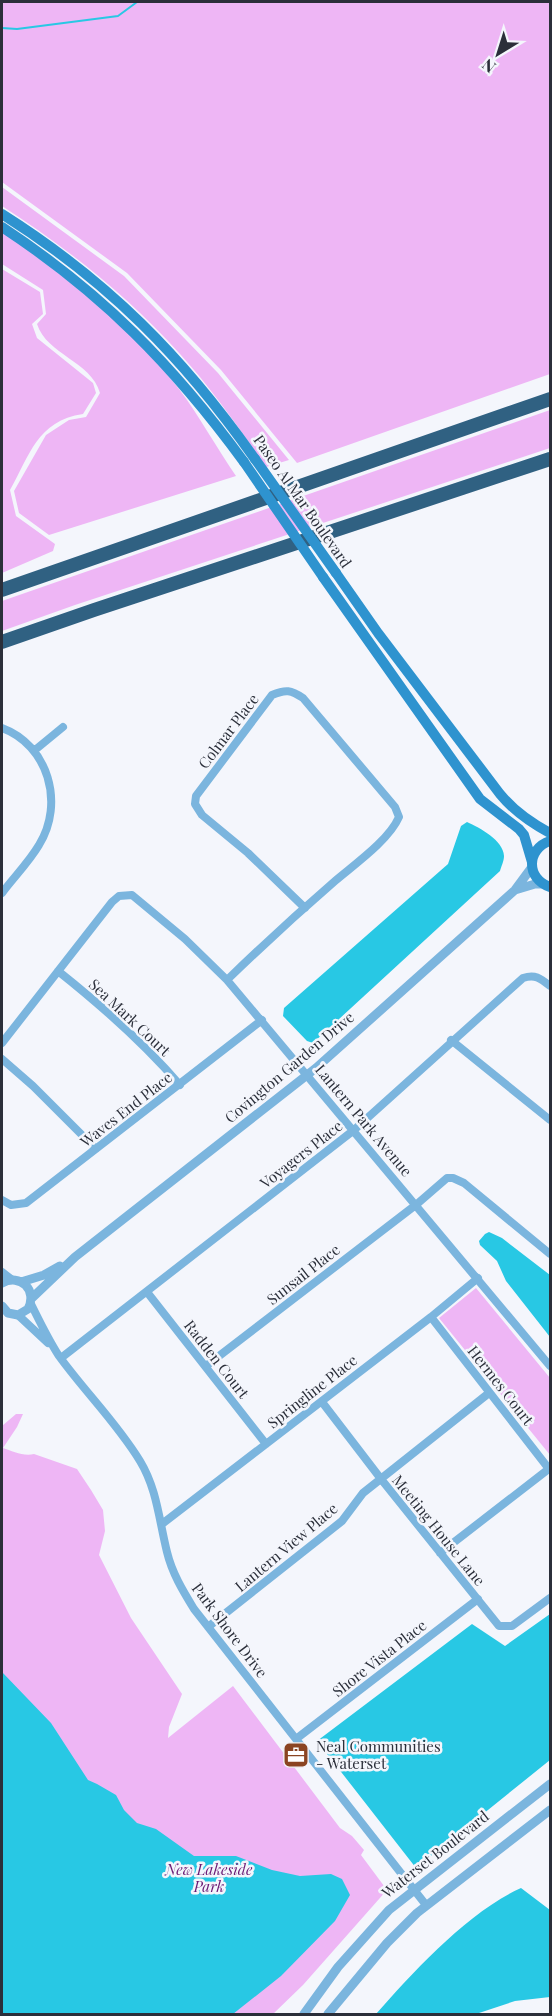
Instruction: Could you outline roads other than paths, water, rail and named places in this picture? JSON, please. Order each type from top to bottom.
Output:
[{"type":"highway","points":[[2,590],[550,399]]},
{"type":"highway","points":[[2,642],[550,459]]},
{"type":"main road","name":"Paseo Al Mar Boulevard","points":[[2,214],[75,265],[131,313],[198,383],[244,443],[378,633],[500,794],[527,820],[550,833]]},
{"type":"main road","name":"Paseo Al Mar Boulevard","points":[[2,227],[80,284],[133,330],[210,415],[480,799],[513,822],[524,835],[536,877],[547,886]]},
{"type":"main road","points":[[532,864],[538,848],[550,841]]},
{"type":"street","name":"Colmar Place","points":[[227,980],[264,943],[305,908],[394,828],[399,817],[395,807],[303,698],[292,691],[284,690],[272,696],[196,796],[195,804],[202,814],[249,853],[305,908]]},
{"type":"street","points":[[2,728],[12,732],[35,750],[46,769],[50,790],[50,811],[46,830],[39,845],[2,893]]},
{"type":"street","points":[[35,750],[63,728]]},
{"type":"street","name":"Covington Garden Drive","points":[[7,1312],[26,1311],[31,1301],[75,1257],[308,1074],[515,890],[532,864]]},
{"type":"street","name":"Covington Garden Drive","points":[[515,890],[535,884],[547,886]]},
{"type":"street","name":"Lantern Park Avenue","points":[[2,1043],[112,902],[119,896],[132,895],[185,939],[227,980],[417,1204],[550,1366]]},
{"type":"street","name":"Sea Mark Court","points":[[58,971],[115,1018],[180,1084]]},
{"type":"street","name":"Voyagers Place","points":[[61,1358],[354,1130],[523,978],[532,975],[550,986]]},
{"type":"street","name":"Waves End Place","points":[[2,1200],[11,1205],[26,1203],[262,1020]]},
{"type":"street","points":[[451,1041],[550,1120]]},
{"type":"street","points":[[2,1059],[33,1086],[96,1149]]},
{"type":"street","name":"Sunsail Place","points":[[206,1366],[417,1204],[442,1181],[453,1178],[464,1183],[550,1254]]},
{"type":"street","name":"Covington Garden Drive","points":[[2,1283],[44,1275],[75,1257]]},
{"type":"street","points":[[2,1272],[28,1288],[31,1301]]},
{"type":"street","name":"Springline Place","points":[[162,1524],[322,1402],[478,1278]]},
{"type":"street","name":"Radden Court","points":[[147,1292],[266,1444]]},
{"type":"street","name":"Park Shore Drive","points":[[31,1301],[40,1325],[61,1358],[140,1461],[151,1482],[167,1552],[176,1579],[194,1609],[426,1905]]},
{"type":"street","name":"Park Shore Drive","points":[[7,1312],[56,1350]]},
{"type":"street","name":"Hermes Court","points":[[431,1317],[550,1469]]},
{"type":"street","name":"Lantern View Place","points":[[208,1627],[342,1521],[363,1493],[489,1393]]},
{"type":"street","name":"Meeting House Lane","points":[[322,1402],[499,1626],[512,1626],[550,1598]]},
{"type":"street","points":[[440,1552],[550,1469]]},
{"type":"street","name":"Shore Vista Place","points":[[296,1739],[477,1599]]},
{"type":"street","name":"Waterset Boulevard","points":[[304,2014],[338,1967],[389,1910],[550,1784]]},
{"type":"street","points":[[328,2014],[387,1943],[426,1905],[549,1815]]},
{"type":"water","points":[[467,822],[490,835],[500,845],[504,856],[500,871],[313,1043],[307,1041],[283,1016],[284,1008],[448,864],[461,826]]},
{"type":"water","points":[[489,1232],[502,1238],[550,1275],[550,1337],[506,1281],[497,1261],[480,1245],[479,1241]]},
{"type":"water","points":[[550,1614],[550,1760],[416,1868],[317,1741],[472,1624],[505,1646]]},
{"type":"water","name":"New Lakeside Park","points":[[2,1672],[51,1723],[88,1780],[116,1795],[124,1810],[137,1823],[156,1829],[194,1856],[236,1856],[272,1870],[300,1876],[331,1874],[342,1879],[350,1895],[335,1921],[281,1976],[233,2014],[2,2014]]},
{"type":"water","points":[[521,1888],[550,1910],[550,1997],[515,2001],[476,2014],[376,2014],[407,1980],[462,1927],[481,1912]]},
{"type":"waterway","points":[[2,28],[17,29],[118,16],[137,2]]},
{"type":"place","name":"Neal Communities - Waterset","points":[[296,1755]]}]
